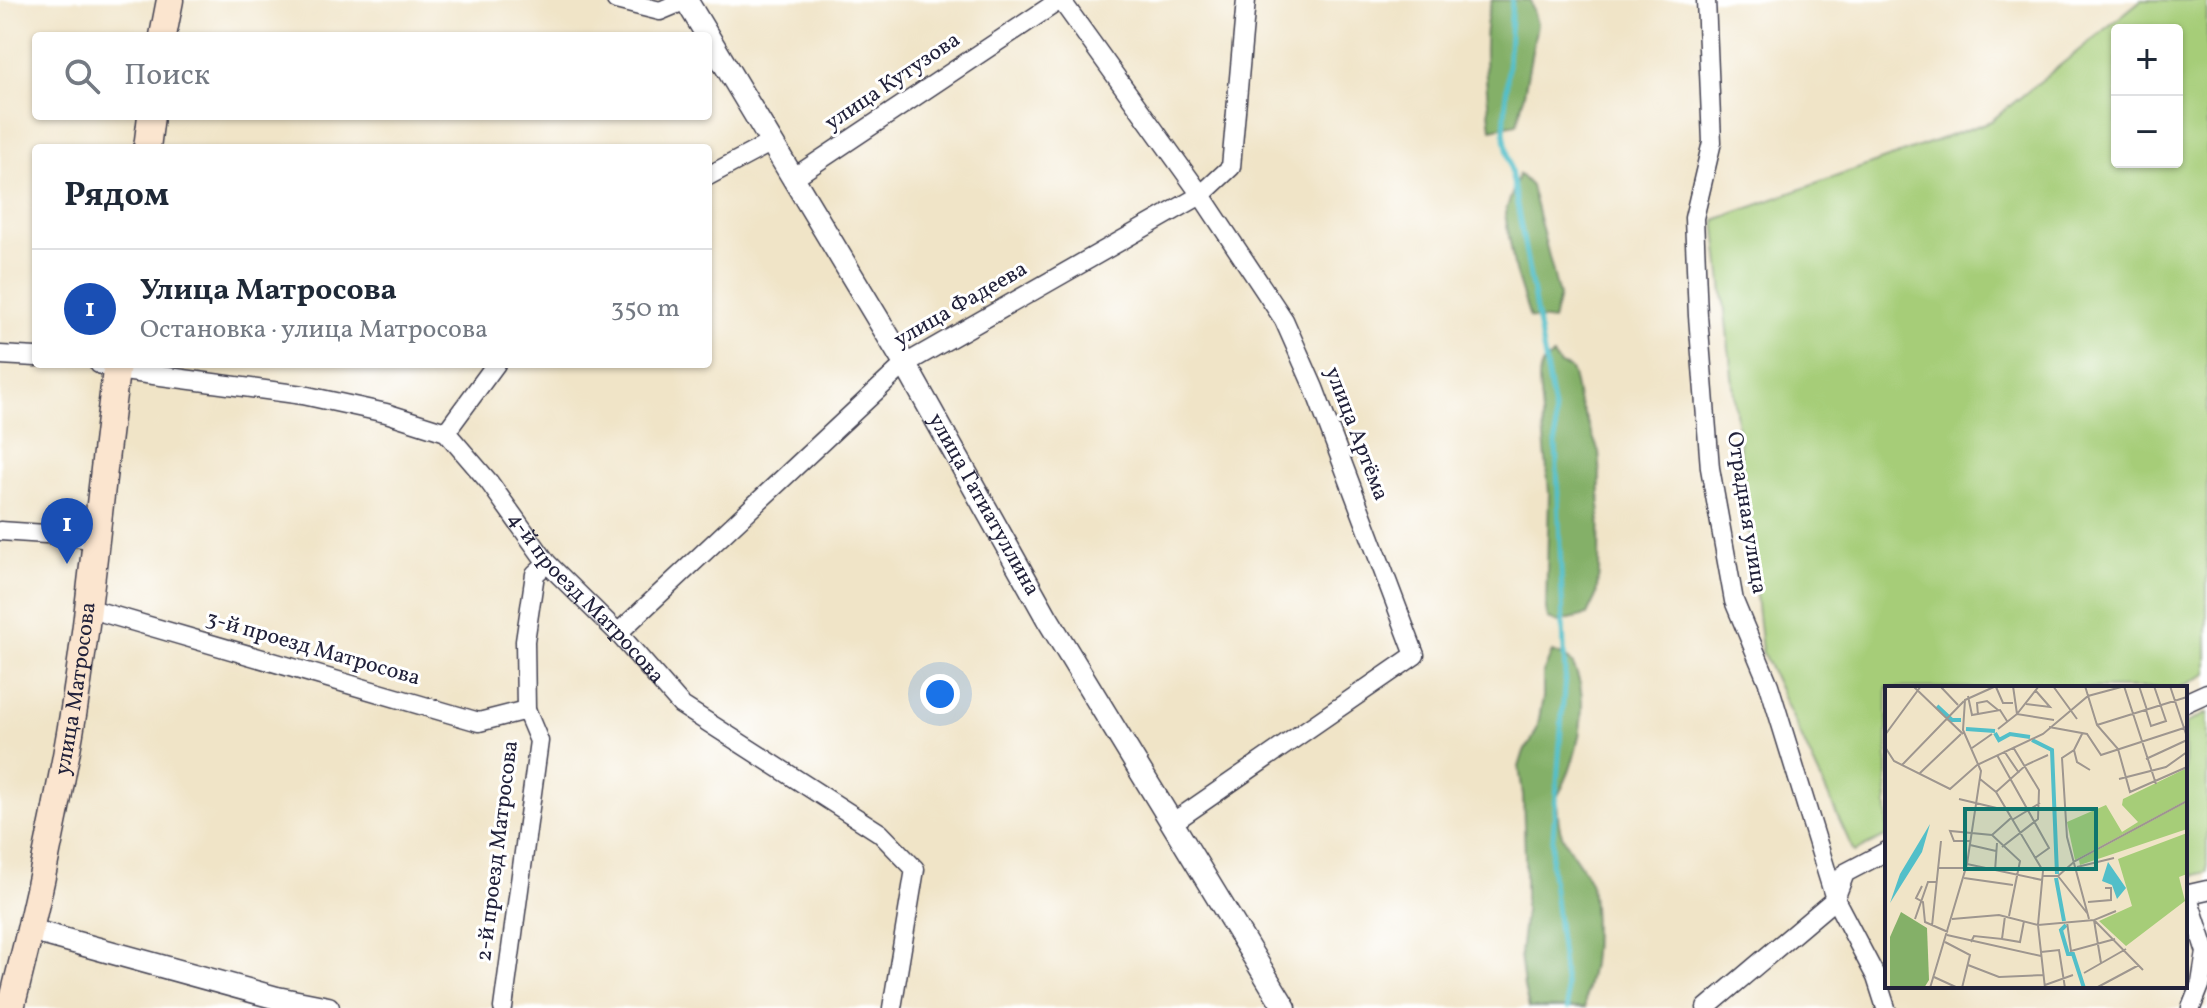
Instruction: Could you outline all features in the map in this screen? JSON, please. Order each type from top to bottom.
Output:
[{"type":"main road","points":[[164,32],[170,0]]},
{"type":"main road","points":[[148,144],[150,120]]},
{"type":"main road","name":"улица Матросова","points":[[8,999],[30,930],[70,733],[97,540],[111,368]]},
{"type":"street","points":[[616,0],[660,11],[686,0]]},
{"type":"street","name":"улица Гатиатуллина","points":[[686,0],[705,32]]},
{"type":"street","name":"улица Кутузова","points":[[793,178],[1060,0]]},
{"type":"street","name":"улица Артёма","points":[[1060,0],[1201,195],[1284,320],[1314,388],[1415,655],[1172,823]]},
{"type":"street","name":"улица Фадеева","points":[[618,633],[905,364],[1201,195],[1231,167],[1246,0]]},
{"type":"street","name":"Отрадная улица","points":[[1706,0],[1712,142],[1694,218],[1710,468],[1734,601],[1769,685],[1835,899],[1882,976],[1886,1008]]},
{"type":"street","name":"улица Гатиатуллина","points":[[712,43],[905,364],[1013,560],[1285,1008]]},
{"type":"street","points":[[712,174],[772,142]]},
{"type":"street","points":[[0,355],[32,357]]},
{"type":"street","points":[[124,368],[303,395],[386,413],[446,432],[493,368]]},
{"type":"street","name":"4-й проезд Матросова","points":[[446,432],[489,482],[547,563],[618,633],[681,705],[880,833],[915,869],[892,1008]]},
{"type":"street","points":[[0,531],[97,540]]},
{"type":"street","name":"2-й проезд Матросова","points":[[503,1008],[539,741],[526,710],[525,641],[535,574],[547,563]]},
{"type":"street","name":"3-й проезд Матросова","points":[[87,608],[479,722],[526,710]]},
{"type":"street","points":[[2187,702],[2207,693]]},
{"type":"street","points":[[1706,1008],[1835,899],[1845,873],[1885,852]]},
{"type":"street","points":[[2187,895],[2207,890]]},
{"type":"street","points":[[2187,898],[2206,952],[2201,983],[2191,1008]]},
{"type":"street","points":[[30,930],[277,998],[328,1008]]},
{"type":"green space","points":[[1492,0],[1530,0],[1537,24],[1517,124],[1491,129],[1485,46]]},
{"type":"green space","points":[[2141,0],[2207,0],[2207,674],[2183,686],[1885,686],[1885,837],[1854,852],[1762,651],[1715,220],[1991,121],[2111,24],[2111,168],[2183,168],[2183,24],[2111,24]]},
{"type":"green space","points":[[1519,174],[1531,186],[1559,296],[1553,321],[1530,318],[1515,271],[1505,213]]},
{"type":"green space","points":[[1553,356],[1573,374],[1578,399],[1599,452],[1600,463],[1596,596],[1587,615],[1557,622],[1548,619],[1546,609],[1549,493],[1539,382],[1542,366]]},
{"type":"green space","points":[[1552,652],[1573,665],[1582,697],[1580,734],[1570,769],[1556,799],[1561,832],[1591,885],[1594,944],[1585,1008],[1529,1008],[1520,954],[1525,911],[1525,856],[1519,767],[1537,729],[1543,698],[1543,673]]},
{"type":"green space","points":[[2207,713],[2207,872],[2187,877],[2187,723]]},
{"type":"waterway","points":[[1512,0],[1504,132],[1555,415],[1565,675],[1551,864],[1568,1008]]},
{"type":"place","name":"Улица Матросова","points":[[67,564]]}]
